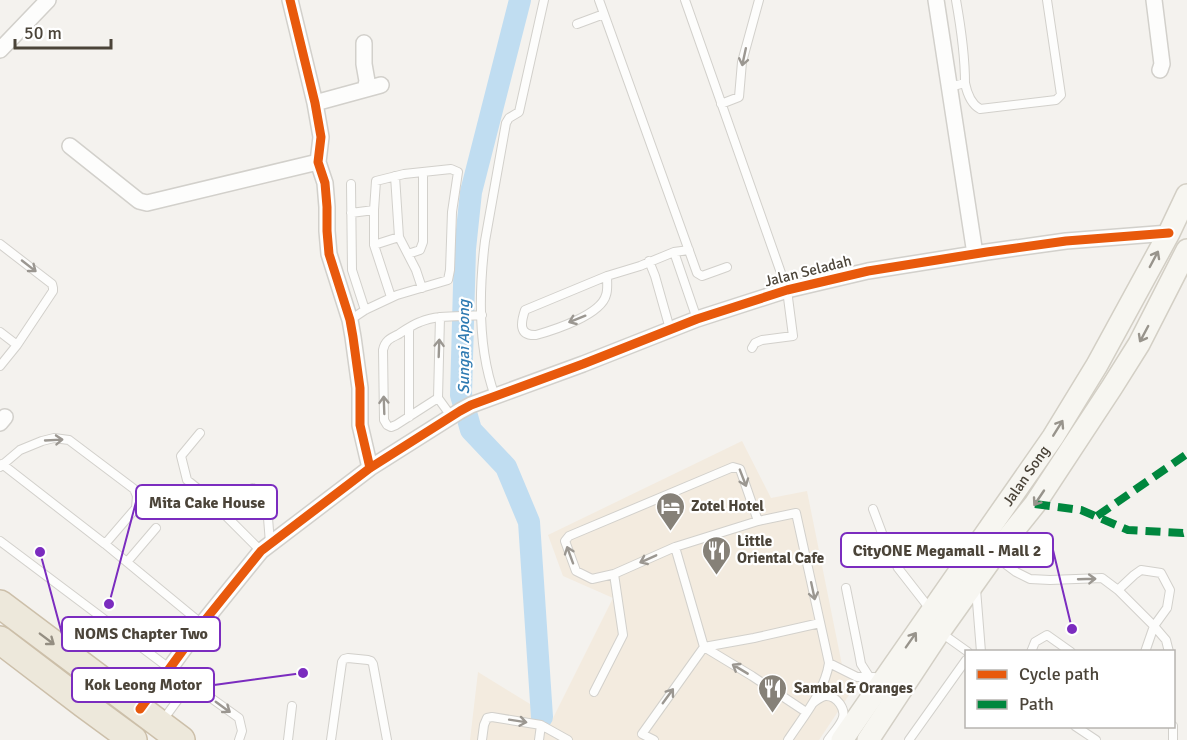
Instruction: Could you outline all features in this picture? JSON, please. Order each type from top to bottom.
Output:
[{"type":"highway","points":[[0,604],[169,730]]},
{"type":"highway","points":[[0,640],[133,740]]},
{"type":"main road","name":"Jalan Song","points":[[842,740],[878,677],[931,610],[1053,437],[1097,365],[1187,195]]},
{"type":"main road","name":"Jalan Song","points":[[868,740],[940,631],[994,555],[1035,504],[1112,387],[1139,344],[1185,258]]},
{"type":"street","points":[[290,0],[321,136],[318,162],[325,183],[329,254],[350,320],[360,388],[360,424],[370,468]]},
{"type":"street","points":[[936,0],[975,254]]},
{"type":"street","points":[[1154,0],[1162,64],[1160,70]]},
{"type":"street","points":[[0,50],[43,2]]},
{"type":"street","points":[[364,42],[367,81],[365,89]]},
{"type":"street","points":[[315,103],[381,85]]},
{"type":"street","points":[[70,146],[139,201],[147,203],[318,162]]},
{"type":"street","name":"Jalan Seladah","points":[[169,730],[169,668],[202,624],[266,548],[370,468],[460,411],[697,319],[787,290],[868,271],[975,254],[1066,241],[1168,232]]},
{"type":"lane","points":[[495,396],[488,376],[481,316],[485,241],[506,123],[509,118],[519,112],[544,0]]},
{"type":"lane","points":[[599,0],[700,275],[728,267]]},
{"type":"lane","points":[[685,0],[787,290],[794,336],[762,340],[755,343],[752,348]]},
{"type":"lane","points":[[721,104],[739,97],[742,62],[759,0]]},
{"type":"lane","points":[[956,0],[966,66],[967,93],[980,109],[1056,100],[1061,95],[1047,0]]},
{"type":"lane","points":[[578,24],[604,14]]},
{"type":"lane","points":[[949,87],[965,83]]},
{"type":"lane","points":[[350,320],[391,297],[448,280],[452,212],[458,172],[451,169],[423,172],[376,181],[375,245],[391,297]]},
{"type":"lane","points":[[408,254],[420,250],[423,242],[423,172]]},
{"type":"lane","points":[[395,176],[399,237],[416,270],[422,288]]},
{"type":"lane","points":[[351,184],[352,270],[365,310]]},
{"type":"lane","points":[[351,213],[374,210]]},
{"type":"lane","points":[[375,245],[399,237]]},
{"type":"lane","points":[[0,244],[52,284],[53,288],[0,366]]},
{"type":"lane","points":[[607,276],[606,296],[586,315],[536,334],[530,335],[524,331],[520,322],[525,310],[607,276],[674,252],[689,250]]},
{"type":"lane","points":[[674,252],[697,319]]},
{"type":"lane","points":[[649,261],[670,329]]},
{"type":"lane","points":[[438,398],[396,425],[391,427],[387,425],[384,420],[382,350],[386,341],[420,322],[440,317],[481,316]]},
{"type":"lane","points":[[438,398],[440,317]]},
{"type":"lane","points":[[408,417],[409,328]]},
{"type":"lane","points":[[0,332],[16,345]]},
{"type":"lane","points":[[438,398],[460,411]]},
{"type":"lane","points":[[200,433],[181,456],[187,480],[266,548]]},
{"type":"lane","points":[[105,544],[136,508],[137,496],[134,489],[69,440],[54,438],[42,441],[20,450],[1,466],[128,562],[202,624]]},
{"type":"lane","points":[[758,521],[740,469],[733,467],[568,536],[565,541],[576,571],[591,579],[614,574],[675,547],[758,521],[796,513],[829,663],[825,680],[788,740]]},
{"type":"lane","points":[[253,488],[268,518],[266,548]]},
{"type":"lane","points":[[873,509],[885,542],[898,568],[931,610]]},
{"type":"lane","points":[[128,562],[156,528]]},
{"type":"lane","points":[[0,541],[239,718],[242,731],[239,740]]},
{"type":"lane","points":[[675,547],[704,647],[809,708]]},
{"type":"lane","points":[[994,555],[1016,572],[1030,579],[1102,578],[1118,590],[1154,626],[1166,640],[1169,650]]},
{"type":"lane","points":[[1118,590],[1141,570],[1161,573],[1170,590],[1167,608],[1154,626],[1145,650]]},
{"type":"lane","points":[[594,692],[623,634],[614,574]]},
{"type":"lane","points":[[975,582],[981,650]]},
{"type":"lane","points":[[846,588],[861,664],[878,677]]},
{"type":"lane","points":[[654,740],[640,737],[704,647],[820,623]]},
{"type":"lane","points":[[940,631],[967,650]]},
{"type":"lane","points":[[1031,650],[1035,642],[1047,635],[1070,650]]},
{"type":"lane","points":[[331,740],[342,662],[348,658],[368,660],[373,664],[387,740]]},
{"type":"lane","points":[[909,740],[965,661]]},
{"type":"lane","points":[[829,663],[857,678],[878,677]]},
{"type":"lane","points":[[169,730],[190,682]]},
{"type":"lane","points":[[809,708],[825,696],[831,697],[841,706],[844,712],[843,719],[828,740]]},
{"type":"lane","points":[[288,740],[292,706]]},
{"type":"lane","points":[[482,740],[487,718],[492,717],[541,725],[568,740]]},
{"type":"lane","points":[[539,740],[541,725]]},
{"type":"lane","points":[[1078,728],[1095,740]]},
{"type":"shaded area","points":[[742,441],[771,498],[807,491],[842,665],[863,674],[819,740],[470,740],[478,672],[553,718],[613,598],[563,576],[548,535]]},
{"type":"waterway","name":"Sungai Apong","points":[[520,0],[471,192],[465,249],[461,395],[471,430],[506,467],[529,522],[542,717]]},
{"type":"marked path","points":[[1097,516],[1187,454]]},
{"type":"marked path","points":[[1035,504],[1081,510],[1128,530],[1187,532]]},
{"type":"cycle path","points":[[290,0],[321,137],[318,162],[325,183],[329,254],[350,320],[360,388],[360,425],[370,468]]},
{"type":"cycle path","points":[[140,709],[202,624],[261,551],[370,468],[471,405],[697,319],[787,290],[868,271],[987,252],[1066,241],[1169,233]]},
{"type":"place","name":"Zotel Hotel","points":[[670,532]]},
{"type":"place","name":"NOMS Chapter Two","points":[[40,552]]},
{"type":"place","name":"Little Oriental Cafe","points":[[716,576]]},
{"type":"place","name":"Mita Cake House","points":[[109,604]]},
{"type":"place","name":"CityONE Megamall - Mall 2","points":[[1072,629]]},
{"type":"place","name":"Kok Leong Motor","points":[[303,673]]},
{"type":"place","name":"Sambal & Oranges","points":[[773,714]]}]
